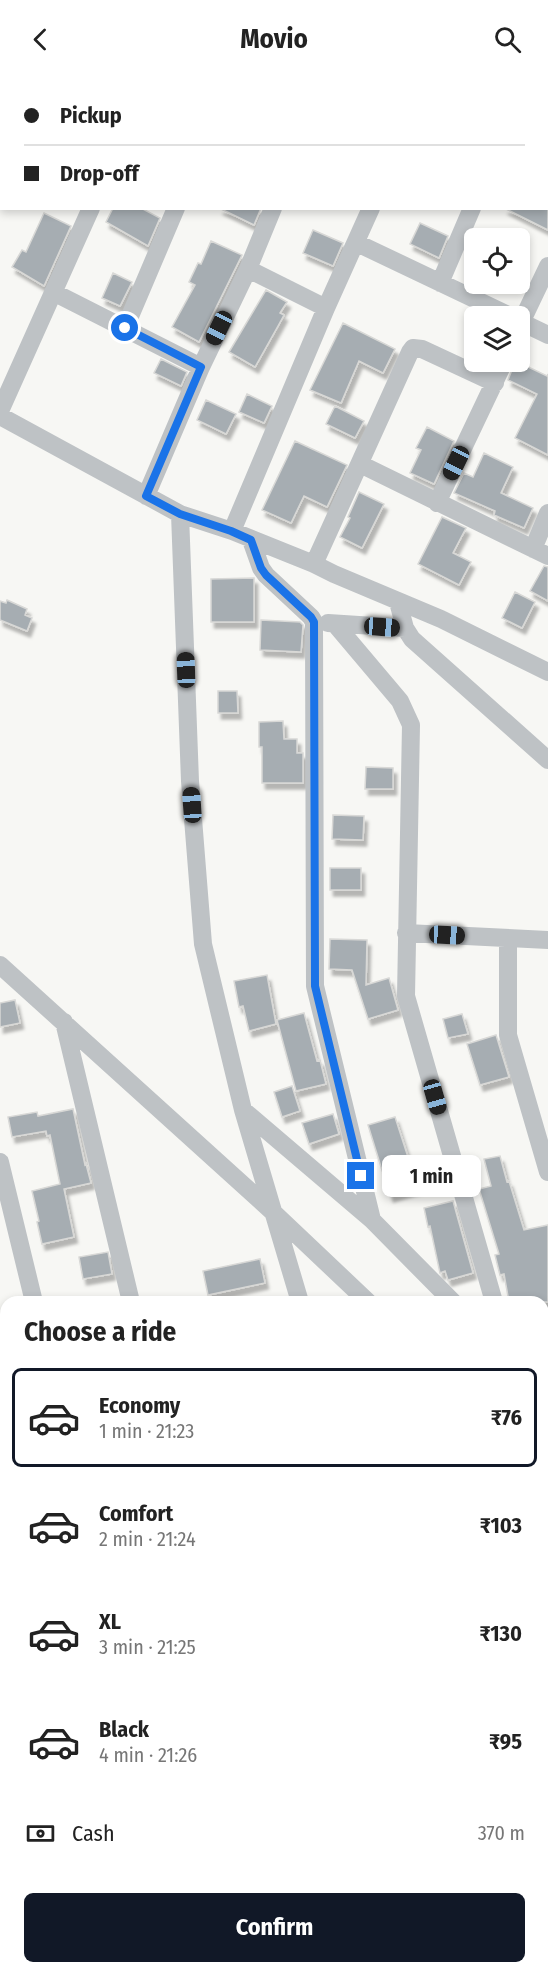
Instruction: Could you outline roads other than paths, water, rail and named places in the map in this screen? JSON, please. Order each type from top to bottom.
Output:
[{"type":"street","points":[[0,411],[90,210]]},
{"type":"street","points":[[125,328],[175,210]]},
{"type":"street","points":[[146,496],[272,210]]},
{"type":"street","points":[[231,531],[370,210]]},
{"type":"street","points":[[440,283],[471,210]]},
{"type":"street","points":[[357,243],[485,306]]},
{"type":"street","points":[[526,306],[548,266]]},
{"type":"street","points":[[248,269],[326,308]]},
{"type":"street","points":[[53,292],[201,367]]},
{"type":"street","points":[[530,327],[548,335]]},
{"type":"street","points":[[314,564],[413,348],[422,349],[495,383]]},
{"type":"street","points":[[437,503],[500,372]]},
{"type":"street","points":[[0,416],[180,514],[231,531],[314,564],[441,619],[548,672]]},
{"type":"street","points":[[360,464],[540,553],[548,513]]},
{"type":"street","points":[[180,514],[190,781],[203,944],[243,1110],[298,1296]]},
{"type":"street","points":[[251,540],[261,568],[266,575],[314,622],[315,986],[372,1220]]},
{"type":"street","points":[[398,602],[405,628],[416,643],[548,760]]},
{"type":"street","points":[[314,622],[405,628]]},
{"type":"street","points":[[335,624],[400,701],[411,725],[406,996],[492,1296]]},
{"type":"street","points":[[406,933],[548,940]]},
{"type":"street","points":[[508,939],[508,1035],[548,1172]]},
{"type":"street","points":[[0,965],[274,1213],[362,1296]]},
{"type":"street","points":[[64,1022],[130,1296]]},
{"type":"street","points":[[243,1110],[372,1220],[447,1296]]},
{"type":"street","points":[[0,1162],[5,1205],[32,1296]]}]
